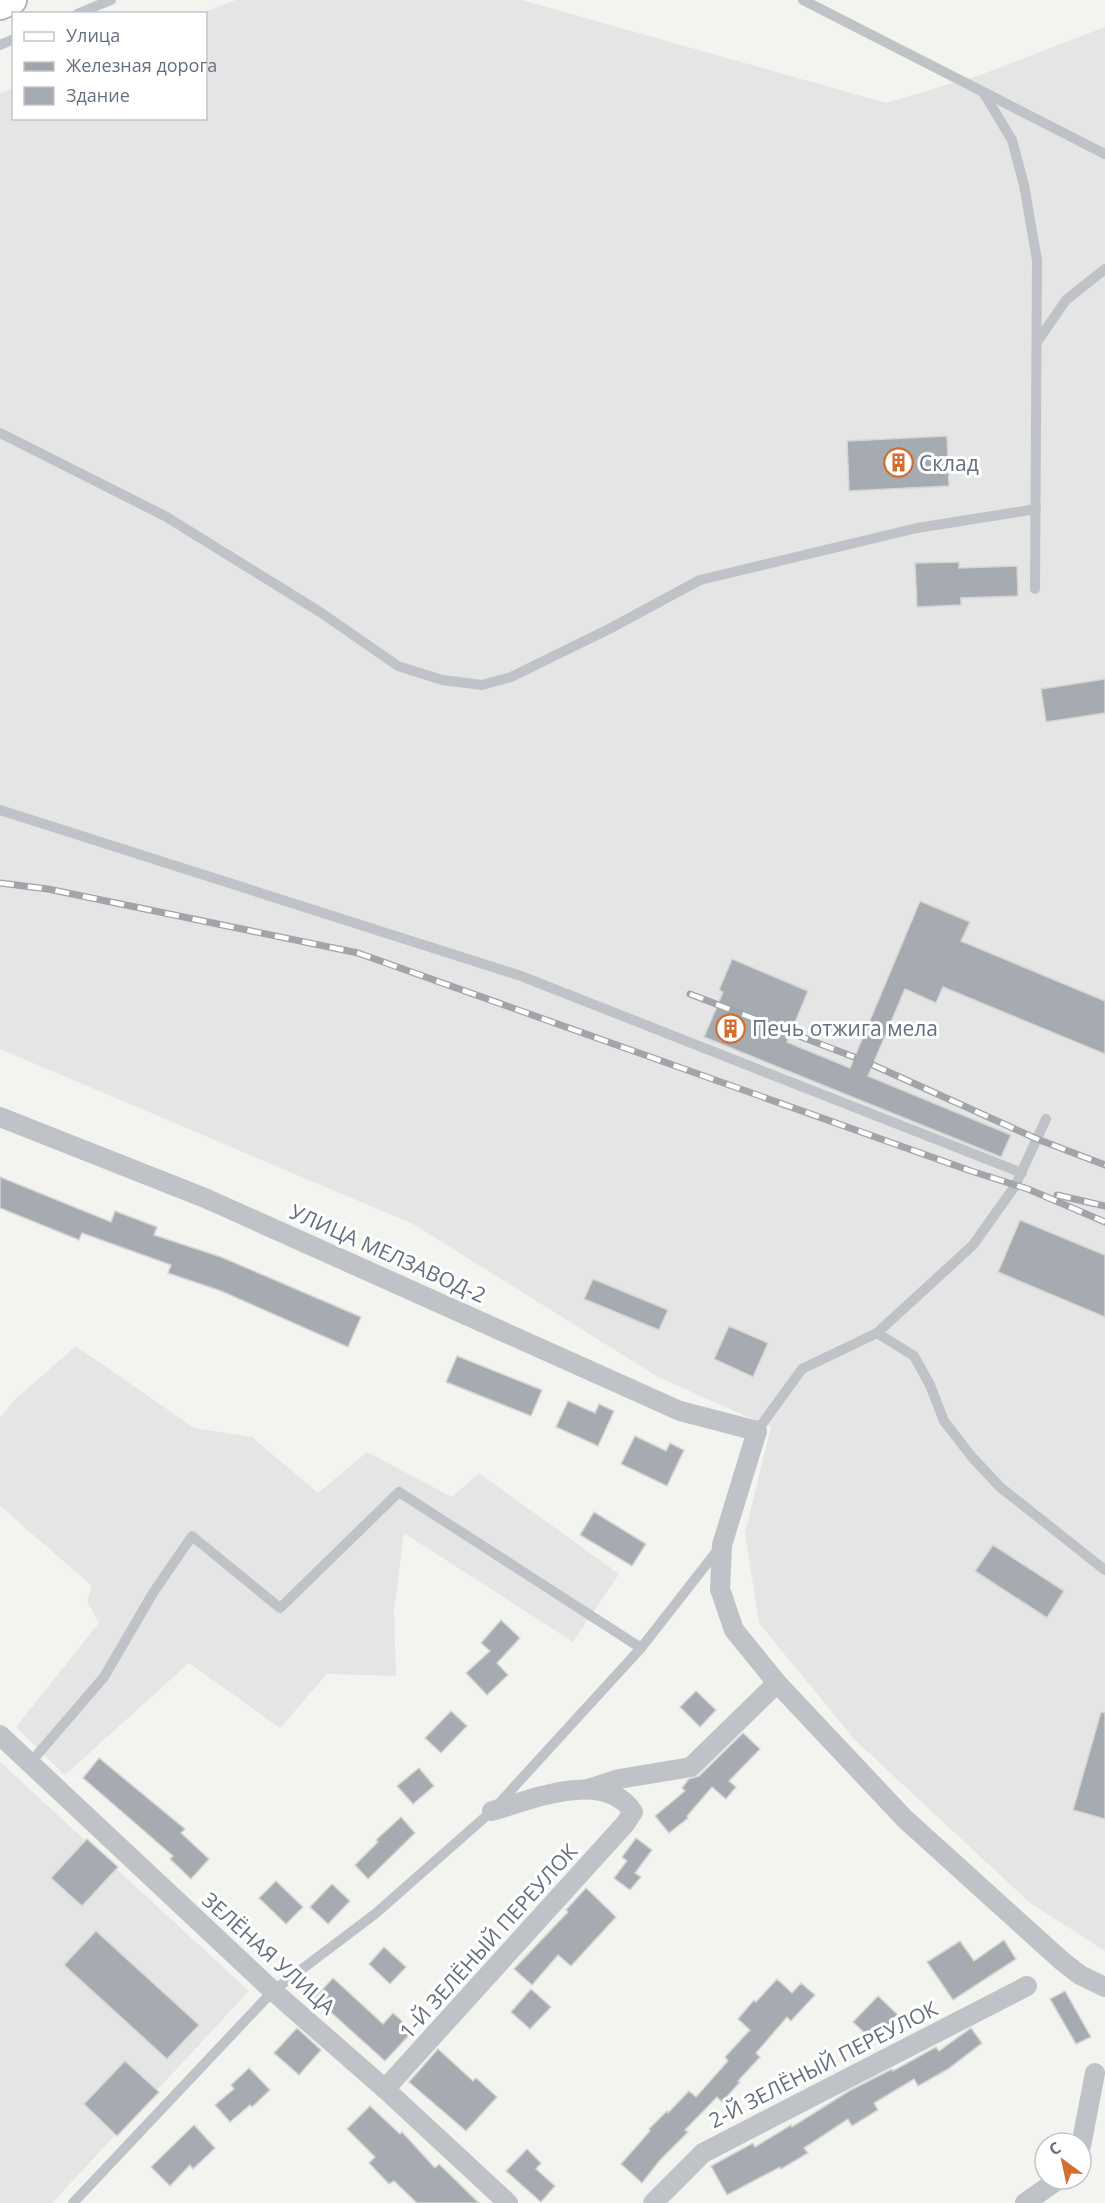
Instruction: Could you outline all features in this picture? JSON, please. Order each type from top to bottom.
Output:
[{"type":"main road","points":[[0,5],[12,0]]},
{"type":"street","name":"УЛИЦА МЕЛЗАВОД-2","points":[[0,1117],[205,1198],[680,1411],[757,1431]]},
{"type":"street","points":[[757,1431],[722,1545],[720,1589],[734,1630],[777,1683],[905,1820],[1062,1960],[1080,1975],[1105,1987]]},
{"type":"street","points":[[492,1811],[545,1795],[585,1790],[619,1779],[692,1767],[777,1683]]},
{"type":"street","name":"ЗЕЛЁНАЯ УЛИЦА","points":[[0,1735],[273,1991],[385,2089],[508,2203]]},
{"type":"street","name":"1-Й ЗЕЛЁНЫЙ ПЕРЕУЛОК","points":[[385,2089],[626,1824],[633,1812],[627,1802],[600,1790],[585,1790]]},
{"type":"street","name":"2-Й ЗЕЛЁНЫЙ ПЕРЕУЛОК","points":[[653,2203],[703,2153],[1027,1986]]},
{"type":"street","points":[[1084,2131],[1095,2073]]},
{"type":"street","points":[[1025,2203],[1042,2191]]},
{"type":"lane","points":[[82,12],[111,0]]},
{"type":"lane","points":[[803,0],[1105,154]]},
{"type":"lane","points":[[983,92],[1012,140],[1024,185],[1037,260],[1035,589]]},
{"type":"lane","points":[[1036,342],[1066,300],[1105,268]]},
{"type":"lane","points":[[0,433],[165,516],[320,612],[398,666],[442,680],[482,685],[521,672],[609,629],[699,580],[917,528],[1036,509]]},
{"type":"lane","points":[[0,810],[521,976],[1022,1173]]},
{"type":"lane","points":[[757,1431],[802,1369],[877,1334],[973,1245],[1015,1186],[1046,1119]]},
{"type":"lane","points":[[877,1334],[914,1356],[930,1385],[944,1421],[972,1457],[1000,1487],[1105,1570]]},
{"type":"lane","points":[[30,1764],[104,1677],[153,1593],[192,1536],[280,1608],[399,1492],[641,1648]]},
{"type":"lane","points":[[73,2203],[273,1991],[375,1914],[492,1811],[641,1648],[722,1545]]},
{"type":"shaded area","points":[[236,0],[522,0],[886,103],[983,74],[1105,27],[1105,1951],[1029,1902],[855,1740],[759,1623],[745,1533],[771,1427],[658,1377],[413,1224],[0,1049],[0,94],[12,88],[12,120],[207,120],[207,12],[205,12]]},
{"type":"shaded area","points":[[76,1346],[194,1428],[252,1437],[318,1493],[367,1452],[452,1497],[479,1473],[619,1574],[573,1642],[404,1533],[394,1610],[396,1676],[327,1674],[280,1728],[189,1663],[65,1775],[16,1727],[99,1623],[87,1601],[92,1586],[0,1506],[0,1418],[14,1400]]},
{"type":"shaded area","points":[[0,1762],[249,1991],[52,2203],[0,2203]]},
{"type":"building","name":"Склад","points":[[947,436],[949,486],[849,491],[847,441]]},
{"type":"building","points":[[959,562],[959,568],[1017,566],[1018,596],[961,598],[961,605],[917,607],[915,563]]},
{"type":"building","points":[[1105,679],[1105,713],[1046,722],[1041,689]]},
{"type":"building","name":"Печь отжига мела","points":[[920,901],[970,922],[961,941],[1105,1001],[1105,1054],[943,987],[936,1003],[905,989],[868,1076],[1011,1135],[1001,1157],[704,1037],[723,992],[719,990],[732,959],[808,991],[787,1042],[850,1068]]},
{"type":"building","points":[[0,1177],[111,1222],[115,1211],[157,1227],[154,1235],[221,1257],[361,1317],[348,1347],[221,1291],[168,1273],[171,1265],[82,1233],[79,1240],[0,1208]]},
{"type":"building","points":[[1020,1220],[1105,1255],[1105,1317],[998,1272]]},
{"type":"building","points":[[593,1279],[668,1310],[659,1330],[584,1299]]},
{"type":"building","points":[[729,1326],[768,1343],[753,1377],[714,1359]]},
{"type":"building","points":[[457,1356],[542,1390],[531,1416],[446,1382]]},
{"type":"building","points":[[568,1401],[595,1413],[599,1404],[614,1411],[598,1446],[556,1427]]},
{"type":"building","points":[[635,1436],[666,1451],[670,1443],[684,1450],[667,1486],[621,1464]]},
{"type":"building","points":[[594,1512],[646,1544],[632,1566],[580,1535]]},
{"type":"building","points":[[993,1545],[1064,1591],[1047,1618],[975,1571]]},
{"type":"building","points":[[501,1620],[520,1638],[497,1663],[508,1675],[487,1695],[466,1673],[490,1651],[481,1643]]},
{"type":"building","points":[[696,1691],[716,1710],[700,1727],[680,1707]]},
{"type":"building","points":[[451,1711],[467,1726],[441,1753],[425,1738]]},
{"type":"building","points":[[1101,1712],[1105,1713],[1105,1819],[1073,1810]]},
{"type":"building","points":[[743,1733],[760,1749],[729,1781],[736,1787],[726,1799],[712,1787],[687,1816],[688,1818],[669,1833],[655,1816],[685,1791],[682,1788],[689,1779],[699,1776]]},
{"type":"building","points":[[99,1758],[185,1829],[181,1833],[209,1859],[191,1879],[170,1859],[173,1856],[83,1778]]},
{"type":"building","points":[[419,1768],[434,1786],[413,1804],[397,1786]]},
{"type":"building","points":[[401,1817],[415,1833],[368,1879],[355,1865],[378,1842],[376,1840]]},
{"type":"building","points":[[636,1838],[652,1850],[635,1873],[641,1877],[630,1890],[614,1878],[627,1861],[622,1857]]},
{"type":"building","points":[[87,1839],[118,1867],[82,1906],[51,1878]]},
{"type":"building","points":[[276,1881],[303,1907],[286,1924],[259,1898]]},
{"type":"building","points":[[332,1884],[350,1901],[328,1924],[310,1907]]},
{"type":"building","points":[[586,1888],[616,1917],[571,1966],[558,1955],[532,1985],[514,1969],[568,1912],[566,1910]]},
{"type":"building","points":[[96,1931],[199,2025],[167,2059],[64,1965]]},
{"type":"building","points":[[1004,1940],[1016,1959],[953,2000],[927,1962],[960,1941],[974,1961]]},
{"type":"building","points":[[384,1947],[406,1967],[390,1984],[369,1964]]},
{"type":"building","points":[[333,1978],[383,2024],[393,2013],[413,2031],[385,2061],[315,1998]]},
{"type":"building","points":[[777,1979],[792,1993],[801,1983],[815,1995],[791,2021],[787,2017],[756,2053],[760,2057],[738,2081],[740,2082],[722,2102],[717,2097],[685,2130],[688,2132],[660,2160],[642,2183],[621,2164],[667,2111],[668,2113],[689,2091],[696,2097],[728,2061],[725,2057],[750,2030],[738,2019],[754,2000],[756,2002]]},
{"type":"building","points":[[531,1989],[551,2007],[530,2029],[511,2012]]},
{"type":"building","points":[[1065,1991],[1091,2037],[1076,2044],[1050,1999]]},
{"type":"building","points":[[878,1996],[898,2015],[873,2041],[853,2022]]},
{"type":"building","points":[[297,2028],[321,2050],[299,2075],[274,2053]]},
{"type":"building","points":[[971,2028],[982,2043],[948,2069],[918,2086],[914,2079],[874,2103],[878,2110],[852,2126],[848,2119],[804,2148],[808,2153],[727,2195],[711,2166],[753,2143],[755,2147],[849,2091],[892,2069],[893,2071],[936,2047],[939,2051]]},
{"type":"building","points":[[438,2049],[473,2081],[476,2078],[497,2097],[466,2131],[409,2082]]},
{"type":"building","points":[[125,2061],[159,2092],[117,2136],[84,2104]]},
{"type":"building","points":[[249,2068],[270,2090],[252,2107],[250,2105],[230,2122],[215,2105],[234,2089],[231,2085]]},
{"type":"building","points":[[370,2106],[400,2134],[402,2132],[435,2168],[439,2164],[479,2203],[417,2203],[394,2181],[389,2184],[369,2163],[375,2157],[347,2129]]},
{"type":"building","points":[[194,2125],[215,2148],[193,2169],[190,2165],[170,2186],[151,2167]]},
{"type":"building","points":[[527,2149],[541,2163],[536,2169],[555,2186],[541,2202],[506,2171]]},
{"type":"railway","points":[[0,883],[48,889],[358,953],[971,1171],[1028,1189],[1105,1222]]},
{"type":"railway","points":[[690,994],[854,1057]]},
{"type":"railway","points":[[873,1065],[1037,1139],[1105,1165]]},
{"type":"railway","points":[[1057,1195],[1105,1206]]},
{"type":"place","name":"Склад","points":[[898,463]]},
{"type":"place","name":"Печь отжига мела","points":[[731,1028]]}]
